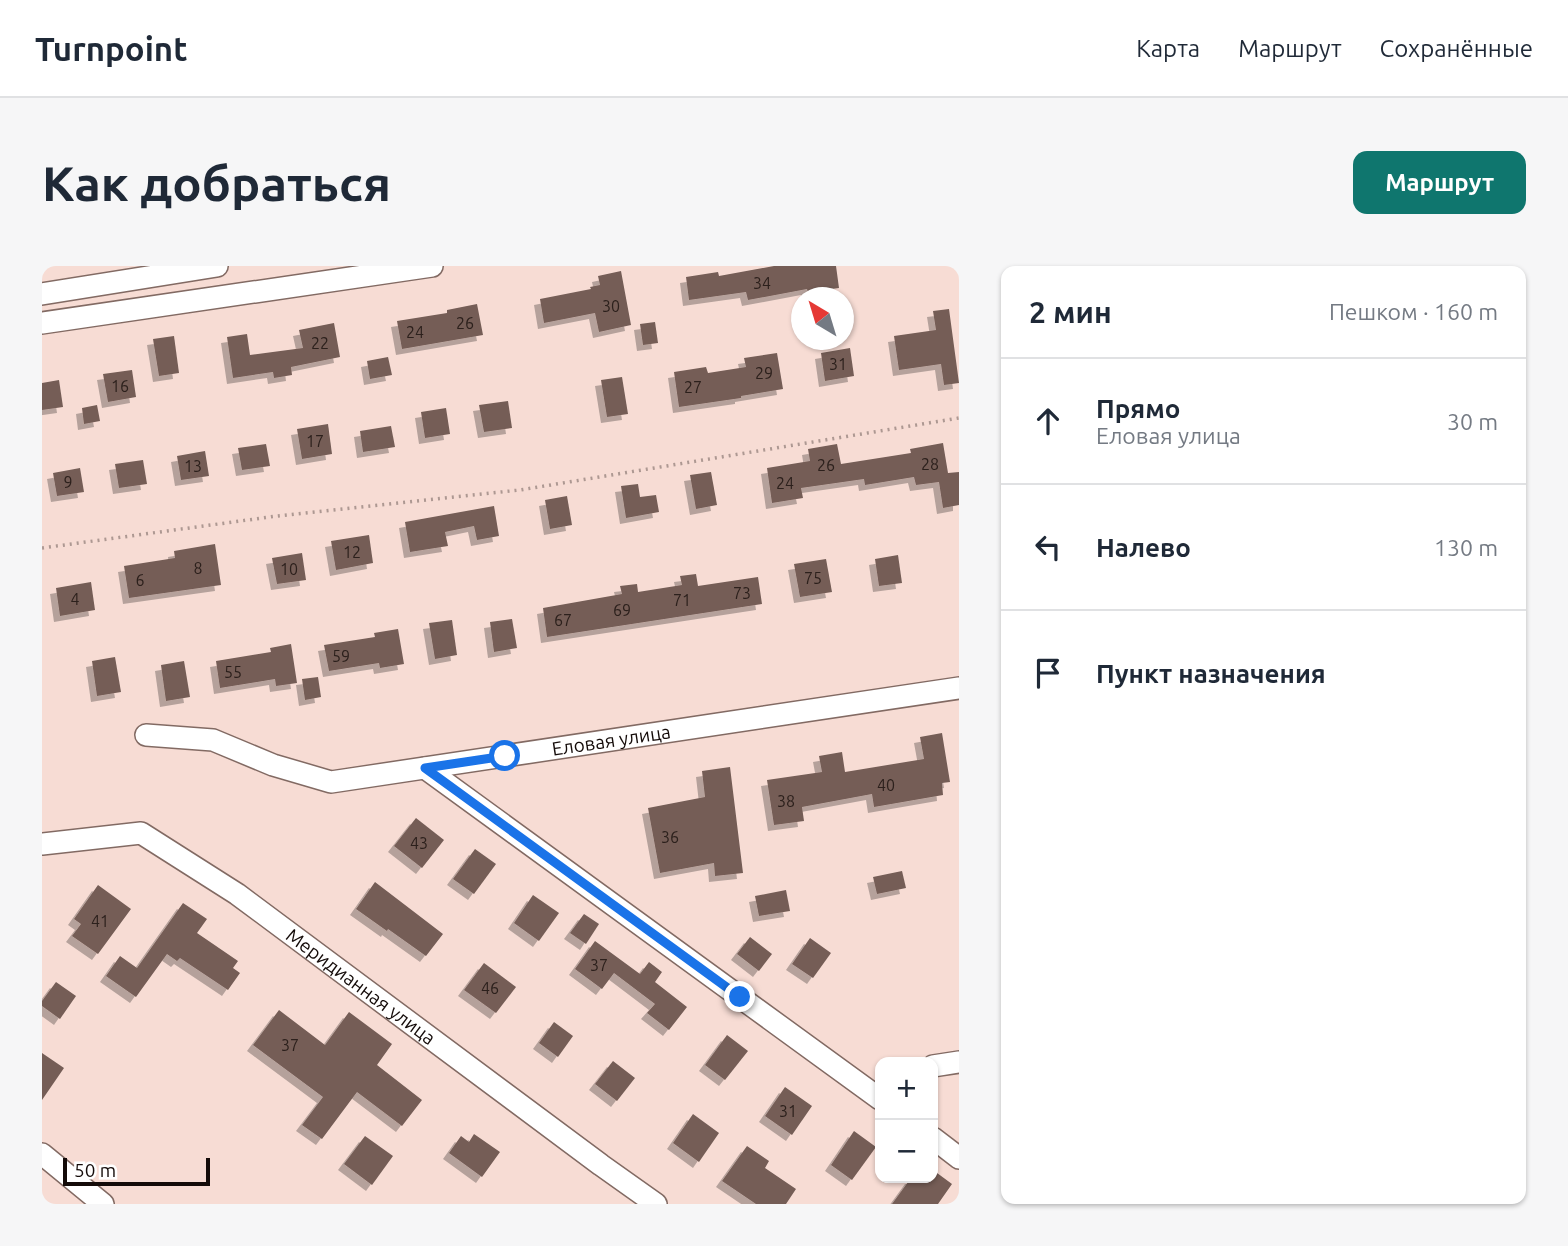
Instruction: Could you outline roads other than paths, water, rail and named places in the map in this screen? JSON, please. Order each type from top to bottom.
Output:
[{"type":"street","points":[[42,294],[218,266]]},
{"type":"street","points":[[42,323],[432,266]]},
{"type":"street","name":"Еловая улица","points":[[146,735],[213,740],[274,765],[331,782],[959,688]]},
{"type":"street","points":[[425,768],[875,1094]]},
{"type":"street","name":"Меридианная улица","points":[[42,844],[141,834],[237,894],[656,1204]]},
{"type":"street","points":[[938,1065],[959,1062]]},
{"type":"street","points":[[853,1078],[875,1075]]},
{"type":"street","points":[[938,1142],[959,1158]]},
{"type":"street","points":[[42,1154],[103,1204]]}]
